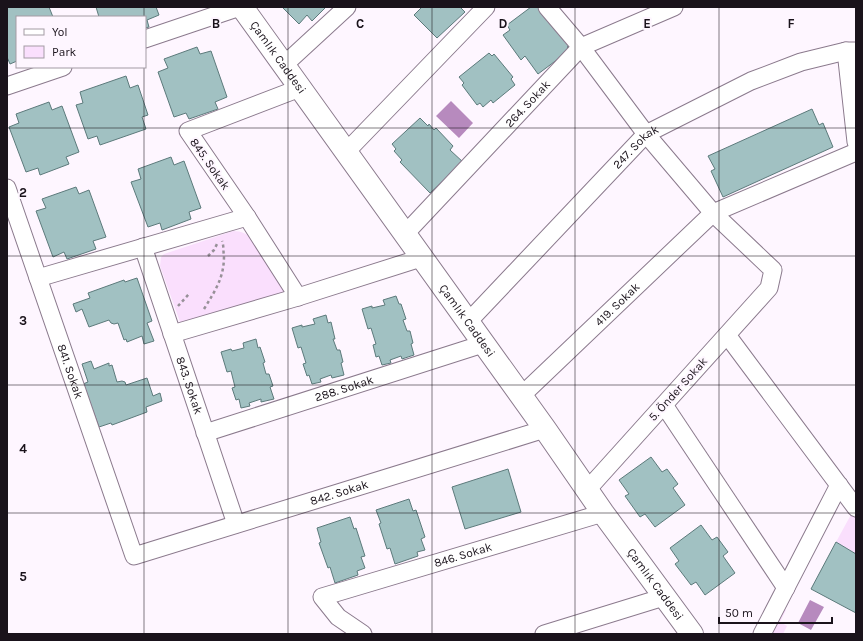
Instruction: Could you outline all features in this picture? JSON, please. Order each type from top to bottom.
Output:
[{"type":"main road","name":"Çamlık Caddesi","points":[[241,7],[284,64],[421,258],[545,429],[603,513],[692,634]]},
{"type":"street","points":[[146,39],[241,7]]},
{"type":"street","points":[[284,64],[347,7]]},
{"type":"street","points":[[346,152],[486,7]]},
{"type":"street","points":[[546,7],[581,47],[646,134],[713,212],[856,152]]},
{"type":"street","name":"264. Sokak","points":[[405,234],[581,47],[674,7]]},
{"type":"street","points":[[851,51],[856,142]]},
{"type":"street","name":"247. Sokak","points":[[468,322],[646,134],[751,81],[801,62],[851,51]]},
{"type":"street","points":[[7,86],[60,68]]},
{"type":"street","name":"845. Sokak","points":[[298,297],[247,217],[188,131],[300,88]]},
{"type":"street","name":"841. Sokak","points":[[7,188],[134,556]]},
{"type":"street","name":"5. Önder Sokak","points":[[587,490],[769,288],[774,270],[713,212]]},
{"type":"street","name":"419. Sokak","points":[[521,396],[713,212]]},
{"type":"street","points":[[38,278],[247,217]]},
{"type":"street","name":"843. Sokak","points":[[143,247],[236,524]]},
{"type":"street","points":[[172,334],[298,297],[421,258]]},
{"type":"street","points":[[727,335],[856,508]]},
{"type":"street","name":"288. Sokak","points":[[205,433],[483,344]]},
{"type":"street","points":[[664,405],[786,588]]},
{"type":"street","name":"842. Sokak","points":[[134,556],[545,429]]},
{"type":"street","points":[[762,634],[839,485]]},
{"type":"street","name":"846. Sokak","points":[[363,634],[338,617],[322,598],[603,513]]},
{"type":"street","points":[[544,634],[664,597]]},
{"type":"path","points":[[200,314],[216,290],[221,277],[224,261],[221,237],[214,250],[208,256]]},
{"type":"path","points":[[174,301],[177,308],[189,294]]},
{"type":"green space","points":[[233,231],[244,233],[253,239],[285,293],[181,325],[160,266],[161,257],[164,254]]},
{"type":"green space","points":[[853,511],[856,515],[856,554],[836,542]]},
{"type":"green space","points":[[781,606],[786,610],[780,622],[787,626],[783,634],[766,634]]},
{"type":"shaded area","points":[[451,101],[473,123],[459,138],[436,116]]},
{"type":"shaded area","points":[[810,600],[824,607],[811,630],[798,623]]},
{"type":"building","points":[[7,7],[49,7],[53,16],[16,16],[16,61],[10,64],[7,57]]},
{"type":"building","points":[[96,7],[156,7],[159,15],[147,20],[149,27],[146,28],[146,16],[99,16]]},
{"type":"building","points":[[282,7],[326,7],[312,21],[307,15],[299,24]]},
{"type":"building","points":[[422,7],[460,7],[465,12],[437,38],[414,15]]},
{"type":"building","points":[[531,7],[540,7],[572,44],[567,47],[570,50],[538,74],[525,56],[521,60],[503,35],[510,30],[507,25]]},
{"type":"building","points":[[197,47],[200,54],[211,51],[227,97],[215,102],[218,109],[189,119],[186,113],[174,117],[158,72],[168,68],[164,59]]},
{"type":"building","points":[[489,53],[492,56],[494,54],[513,77],[511,79],[515,85],[493,103],[491,100],[483,107],[480,103],[477,105],[462,85],[464,83],[459,77]]},
{"type":"building","points":[[126,76],[130,88],[138,85],[148,115],[142,117],[146,129],[100,145],[97,136],[88,139],[76,105],[83,103],[80,92]]},
{"type":"building","points":[[49,102],[52,110],[62,106],[79,152],[66,157],[69,164],[40,175],[38,168],[26,172],[9,127],[19,123],[16,114]]},
{"type":"building","points":[[812,109],[819,125],[823,123],[833,147],[723,197],[711,171],[715,169],[708,156]]},
{"type":"building","points":[[420,118],[428,126],[429,124],[434,130],[436,128],[453,146],[450,150],[464,163],[445,183],[443,181],[430,193],[400,162],[402,160],[394,151],[396,149],[392,144]]},
{"type":"building","points":[[171,157],[174,165],[184,161],[201,208],[189,212],[191,219],[162,230],[160,223],[148,227],[131,182],[141,179],[138,169]]},
{"type":"building","points":[[76,187],[79,194],[89,190],[106,237],[93,241],[96,249],[67,259],[64,252],[53,257],[36,211],[46,208],[42,199]]},
{"type":"building","points":[[137,278],[152,321],[147,323],[154,341],[144,344],[142,336],[127,342],[126,339],[124,340],[118,323],[111,323],[109,320],[89,327],[82,309],[76,312],[73,304],[90,298],[88,293],[124,280],[125,282]]},
{"type":"building","points":[[396,296],[399,304],[401,304],[406,319],[403,320],[407,331],[410,331],[414,355],[402,359],[401,356],[390,360],[391,363],[382,365],[379,356],[376,357],[373,345],[376,344],[371,328],[368,329],[362,309],[372,306],[372,308],[385,305],[383,300]]},
{"type":"building","points":[[326,315],[328,323],[331,322],[335,339],[333,339],[337,350],[340,350],[344,375],[332,378],[331,375],[320,379],[321,382],[312,384],[309,375],[307,376],[303,364],[306,363],[301,347],[298,348],[292,328],[302,325],[302,327],[315,324],[313,319]]},
{"type":"building","points":[[256,339],[258,348],[260,347],[265,362],[263,363],[266,374],[269,374],[273,386],[270,387],[274,399],[261,402],[261,399],[249,403],[250,406],[241,408],[239,399],[236,400],[232,388],[235,387],[231,371],[227,372],[221,352],[231,349],[232,351],[244,348],[243,343]]},
{"type":"building","points":[[91,361],[94,369],[109,363],[109,366],[112,365],[117,382],[125,382],[126,385],[147,378],[153,396],[160,393],[162,401],[146,407],[147,412],[112,425],[111,423],[99,427],[83,384],[88,382],[82,364]]},
{"type":"building","points":[[651,457],[662,472],[667,469],[678,484],[673,488],[685,505],[655,527],[645,514],[640,517],[625,496],[629,494],[619,480]]},
{"type":"building","points":[[508,469],[521,512],[465,529],[452,487]]},
{"type":"building","points":[[409,499],[413,511],[416,510],[425,537],[421,539],[425,550],[417,552],[418,556],[395,564],[390,548],[387,549],[379,524],[381,523],[376,510]]},
{"type":"building","points":[[350,517],[354,529],[356,528],[365,556],[361,557],[365,568],[357,571],[358,575],[335,583],[330,567],[328,568],[319,543],[321,542],[317,528]]},
{"type":"building","points":[[701,525],[712,540],[717,537],[728,552],[723,556],[735,573],[705,595],[696,582],[691,585],[675,564],[679,561],[670,548]]},
{"type":"building","points":[[836,542],[856,554],[856,613],[811,589]]}]
